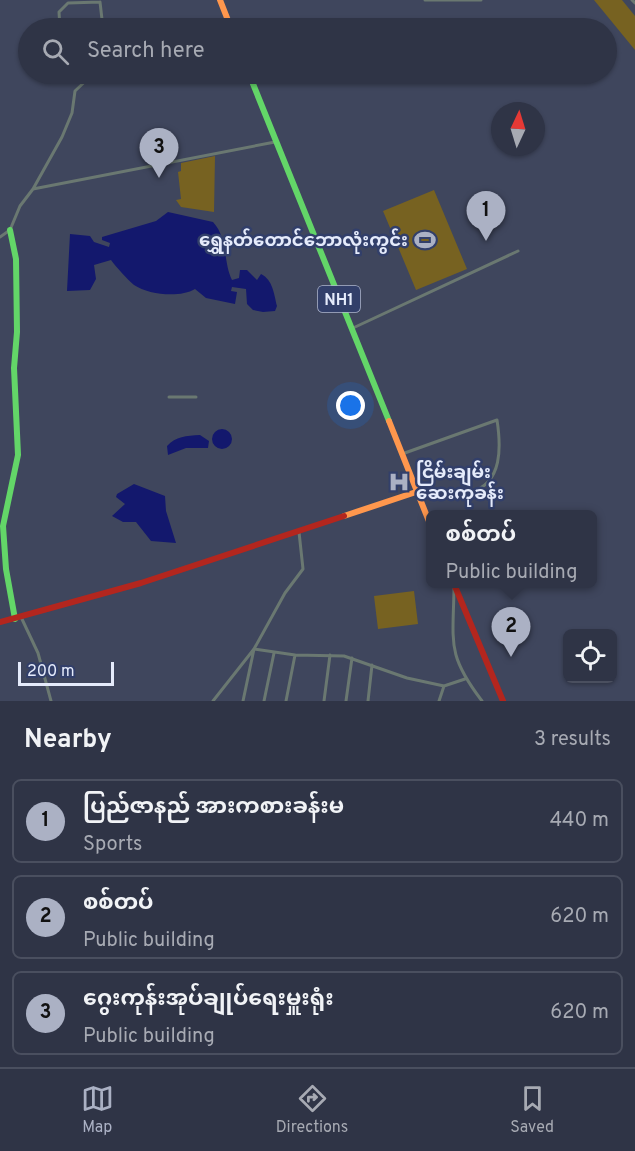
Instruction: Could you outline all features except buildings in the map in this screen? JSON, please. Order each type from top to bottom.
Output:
[{"type":"main road","points":[[220,0],[226,18]]},
{"type":"main road","name":"NH1","points":[[253,84],[426,515]]},
{"type":"main road","points":[[10,230],[16,267],[17,332],[14,368],[18,457],[2,526],[6,568],[18,618]]},
{"type":"main road","points":[[0,622],[97,597],[416,492]]},
{"type":"main road","points":[[456,588],[503,701]]},
{"type":"street","points":[[425,0],[481,0]]},
{"type":"street","points":[[59,18],[59,12],[68,3],[100,1],[102,18]]},
{"type":"street","points":[[0,237],[10,230],[20,206],[33,189],[62,137],[72,112],[75,92],[83,84]]},
{"type":"street","points":[[33,189],[276,142]]},
{"type":"street","points":[[351,329],[518,250]]},
{"type":"street","points":[[169,397],[195,397]]},
{"type":"street","points":[[401,455],[497,420],[501,453],[499,462],[484,486],[471,492]]},
{"type":"street","points":[[213,701],[254,649],[285,593],[303,569],[299,531]]},
{"type":"street","points":[[454,588],[452,639],[454,657],[465,679],[482,701]]},
{"type":"street","points":[[18,618],[38,653],[51,701]]},
{"type":"street","points":[[254,649],[295,655],[330,655],[352,658],[444,686],[465,679]]},
{"type":"street","points":[[243,701],[254,649]]},
{"type":"street","points":[[264,701],[274,653]]},
{"type":"street","points":[[286,701],[295,655]]},
{"type":"street","points":[[324,701],[330,655]]},
{"type":"street","points":[[346,701],[352,658]]},
{"type":"street","points":[[368,701],[372,665]]},
{"type":"street","points":[[439,701],[444,686]]},
{"type":"shaded area","points":[[594,0],[622,0],[635,16],[635,50],[617,28],[617,18],[609,18]]},
{"type":"shaded area","points":[[215,156],[214,212],[181,207],[176,200],[181,199],[178,172],[181,171],[181,163]]},
{"type":"shaded area","name":"ရွှေနတ်တောင်ဘောလုံးကွင်း","points":[[434,190],[467,269],[416,290],[383,211]]},
{"type":"shaded area","points":[[168,212],[213,222],[221,235],[232,280],[239,278],[240,270],[247,270],[257,280],[261,274],[271,284],[277,306],[275,311],[253,310],[247,304],[246,289],[232,287],[231,291],[237,292],[235,304],[206,298],[195,289],[181,294],[148,291],[134,285],[111,260],[94,265],[96,279],[90,290],[67,291],[70,234],[90,236],[94,242],[109,247],[110,243],[102,240],[102,237],[156,221]]},
{"type":"shaded area","points":[[222,429],[229,432],[232,439],[229,446],[222,449],[215,446],[212,439],[215,432]]},
{"type":"shaded area","points":[[200,435],[209,441],[208,448],[186,448],[168,455],[167,446],[174,440]]},
{"type":"shaded area","points":[[134,484],[165,496],[166,511],[176,543],[151,541],[136,522],[123,522],[112,516],[125,504],[116,497],[117,494]]},
{"type":"shaded area","points":[[414,591],[418,624],[378,629],[374,596]]},
{"type":"traffic: fast","points":[[253,84],[389,421]]},
{"type":"traffic: fast","points":[[10,230],[16,259],[17,332],[14,368],[18,455],[3,526],[6,569],[15,619]]},
{"type":"traffic: slow","points":[[220,0],[227,18]]},
{"type":"traffic: slow","points":[[389,421],[426,514]]},
{"type":"traffic: slow","points":[[344,516],[416,492]]},
{"type":"traffic: jam","points":[[0,622],[141,583],[344,516]]},
{"type":"traffic: jam","points":[[456,588],[503,701]]},
{"type":"place","name":"ဂွေးကုန်းအုပ်ချုပ်ရေးမှူးရုံး","points":[[159,178]]},
{"type":"place","name":"ရွှေနတ်တောင်ဘောလုံးကွင်း","points":[[425,240]]},
{"type":"place","name":"ပြည်ဇာနည် အားကစားခန်းမ","points":[[486,241]]},
{"type":"place","name":"ငြိမ်းချမ်း ဆေးကုခန်း","points":[[399,482]]},
{"type":"place","name":"စစ်တပ်","points":[[511,657]]}]
